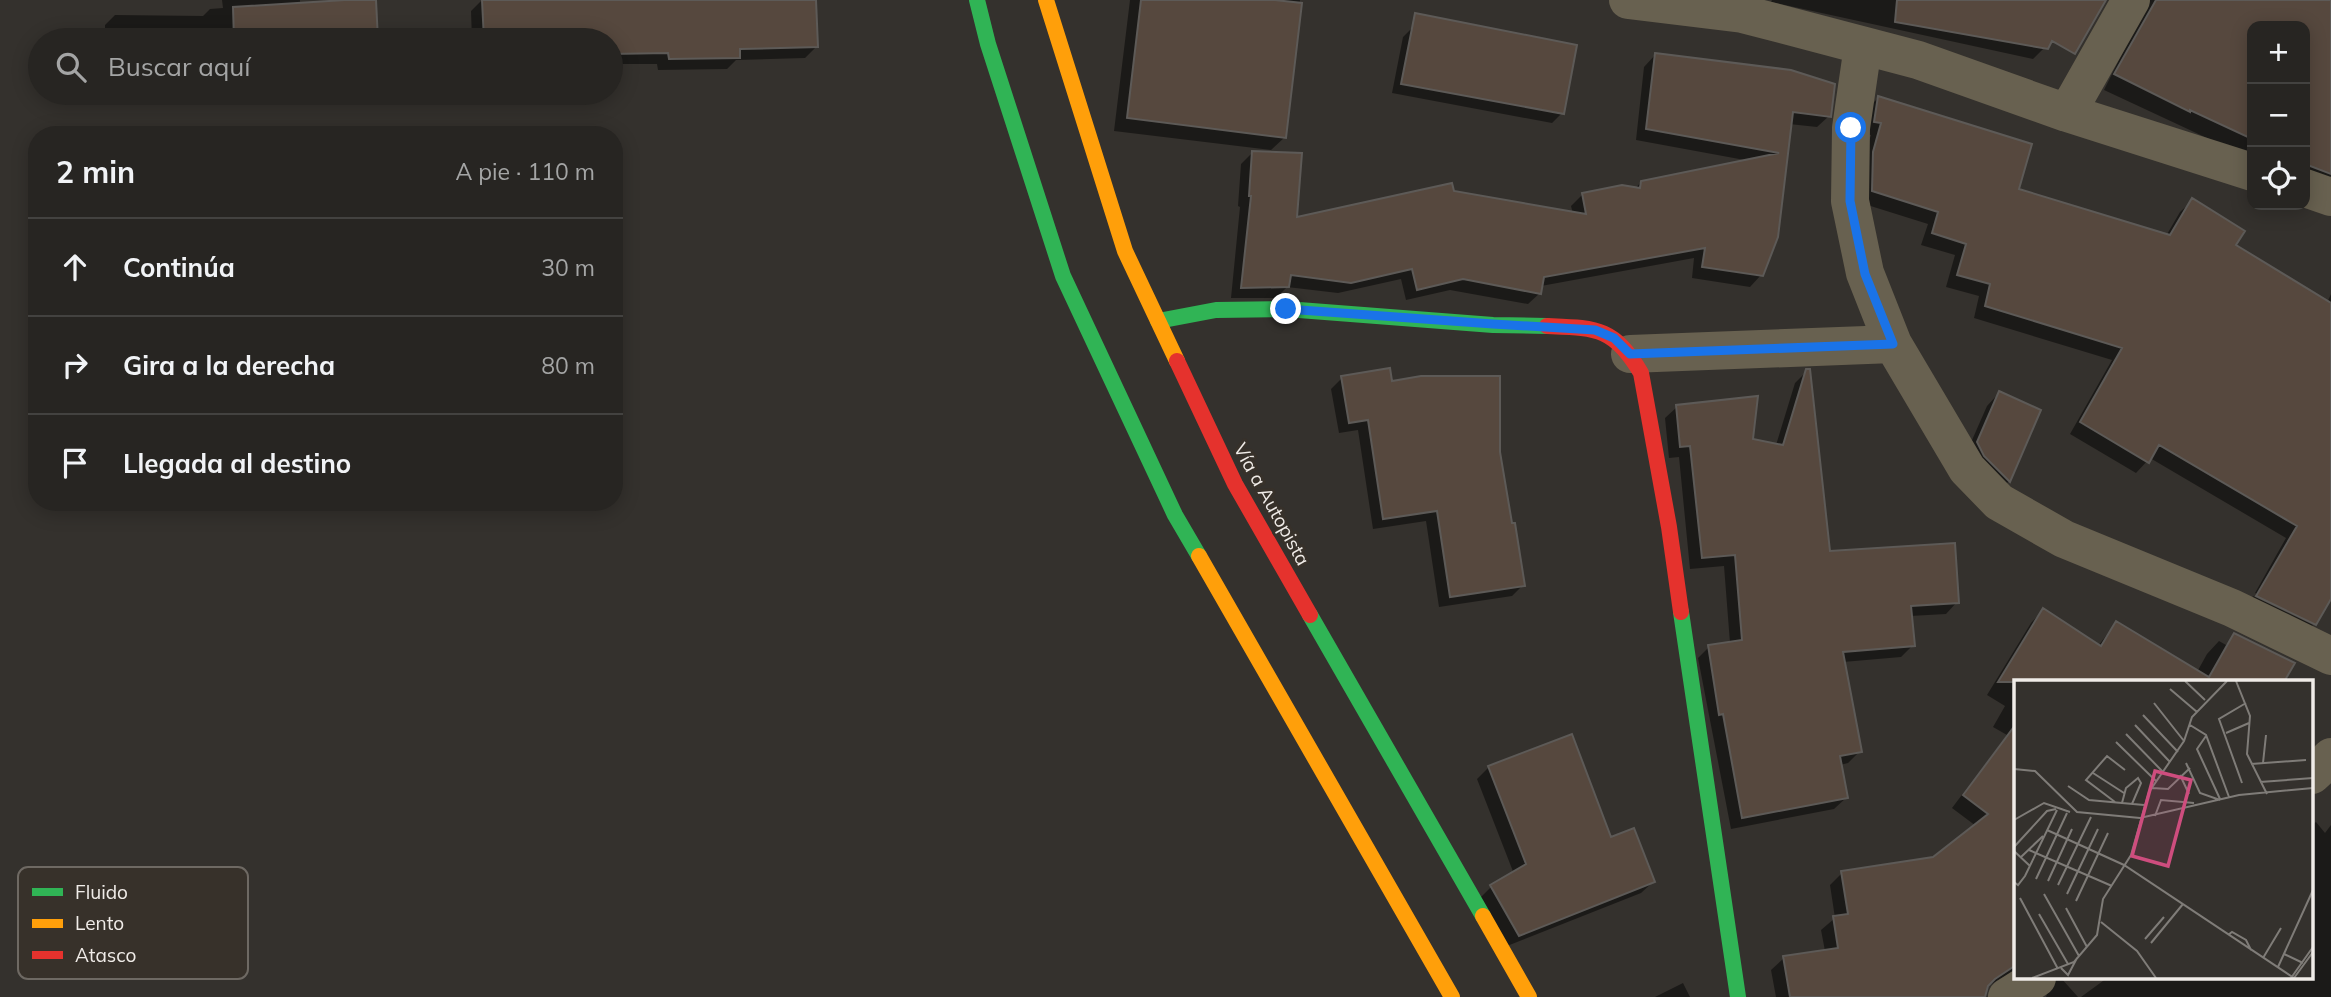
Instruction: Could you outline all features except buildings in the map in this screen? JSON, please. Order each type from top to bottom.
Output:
[{"type":"main road","points":[[977,0],[988,44],[1063,276],[1175,515],[1452,997]]},
{"type":"main road","name":"Vía a Autopista","points":[[1046,0],[1125,251],[1235,484],[1529,997]]},
{"type":"main road","points":[[1158,321],[1216,310],[1286,309],[1493,324],[1575,327],[1595,330],[1614,338],[1630,354],[1641,373],[1669,527],[1738,997]]},
{"type":"street","points":[[1628,0],[1743,14],[1918,60],[2067,113],[2247,170]]},
{"type":"street","points":[[2067,113],[2132,0]]},
{"type":"street","points":[[1863,46],[1851,128],[1850,201],[1865,274],[1893,344],[1967,469],[1999,502],[2064,540],[2232,608],[2331,656]]},
{"type":"street","points":[[2310,190],[2331,197]]},
{"type":"street","points":[[1630,354],[1893,344]]},
{"type":"street","points":[[2314,773],[2331,757]]},
{"type":"street","points":[[2007,997],[2035,979]]},
{"type":"traffic: fast","points":[[977,0],[988,44],[1063,276],[1175,515],[1199,556]]},
{"type":"traffic: fast","points":[[1158,321],[1216,310],[1286,309],[1493,325],[1547,326]]},
{"type":"traffic: fast","points":[[1681,612],[1738,997]]},
{"type":"traffic: fast","points":[[1310,615],[1483,916]]},
{"type":"traffic: slow","points":[[1046,0],[1125,251],[1177,361]]},
{"type":"traffic: slow","points":[[1199,556],[1452,997]]},
{"type":"traffic: slow","points":[[1483,916],[1529,997]]},
{"type":"traffic: jam","points":[[1547,326],[1602,333],[1622,347],[1641,373],[1669,527],[1681,612]]},
{"type":"traffic: jam","points":[[1177,361],[1235,484],[1310,615]]},
{"type":"route","points":[[1286,309],[1493,324],[1575,327],[1595,330],[1614,338],[1630,354],[1893,344],[1865,274],[1850,201],[1851,128]]}]
